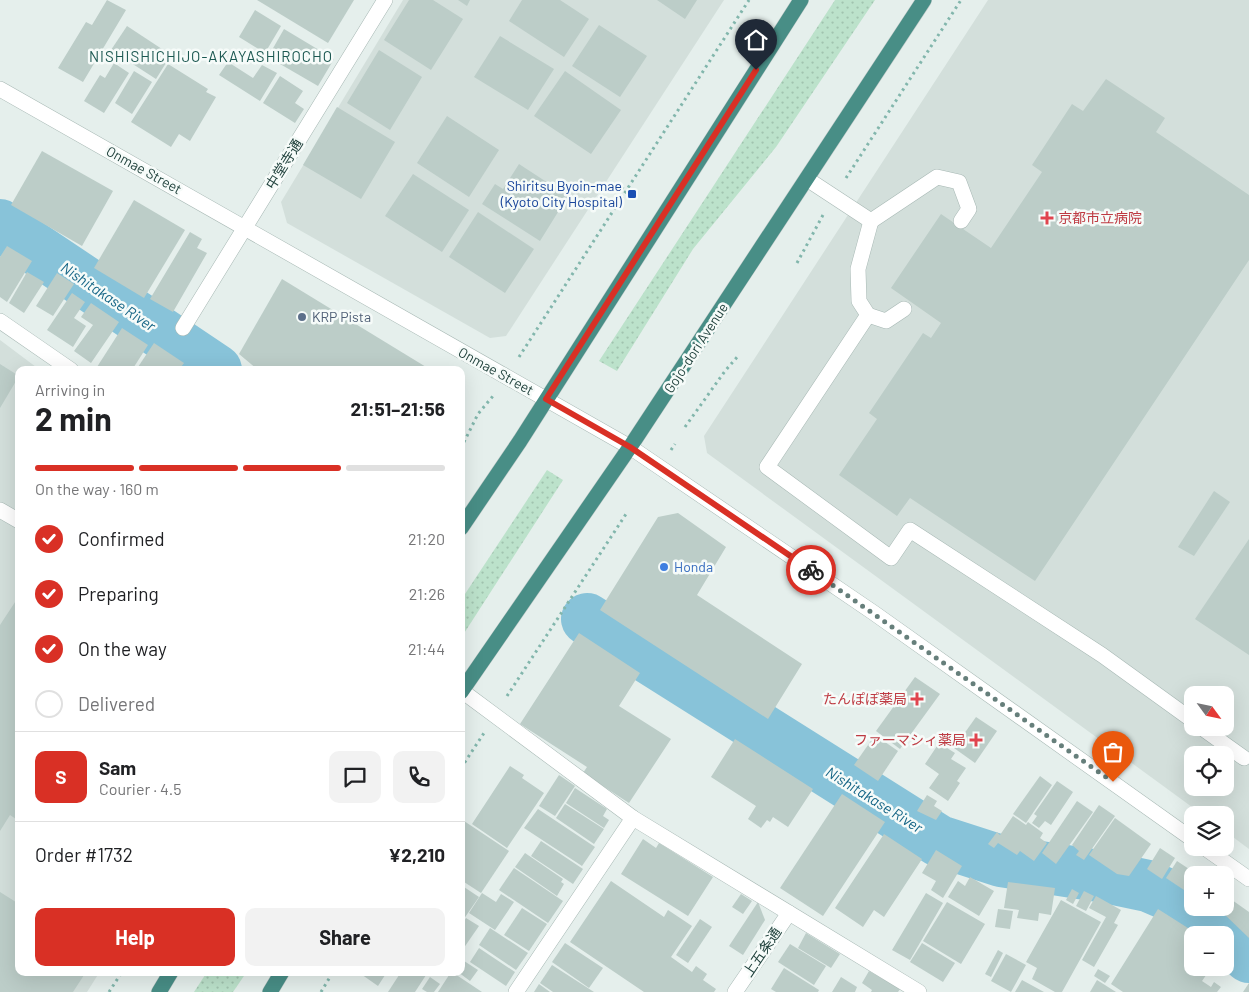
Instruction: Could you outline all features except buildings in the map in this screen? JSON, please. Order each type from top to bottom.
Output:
[{"type":"highway","name":"Gojo-dori Avenue","points":[[465,687],[630,447],[924,0]]},
{"type":"highway","points":[[465,522],[546,399],[798,1]]},
{"type":"highway","points":[[159,992],[169,976]]},
{"type":"highway","points":[[270,992],[280,976]]},
{"type":"street","name":"中堂寺通","points":[[183,328],[386,0]]},
{"type":"street","name":"Onmae Street","points":[[0,89],[630,447],[874,613],[1184,833]]},
{"type":"street","points":[[904,309],[886,321],[868,316],[859,301],[858,269],[871,221],[937,177],[959,182],[969,209],[961,222]]},
{"type":"street","points":[[807,179],[871,221]]},
{"type":"street","points":[[868,316],[767,467],[891,558],[910,530],[1102,655],[1184,714]]},
{"type":"street","points":[[0,321],[65,366]]},
{"type":"street","points":[[0,510],[15,519]]},
{"type":"street","points":[[465,693],[633,818],[919,992]]},
{"type":"street","points":[[1213,736],[1244,758]]},
{"type":"street","points":[[516,992],[633,818]]},
{"type":"street","points":[[1216,856],[1249,879]]},
{"type":"street","name":"上五条通","points":[[735,992],[789,913]]},
{"type":"path","points":[[517,361],[536,328],[749,0]]},
{"type":"path","points":[[797,263],[834,197],[961,0]]},
{"type":"path","points":[[616,184],[631,194]]},
{"type":"path","points":[[686,427],[725,371],[738,356]]},
{"type":"path","points":[[465,440],[478,414],[493,396]]},
{"type":"path","points":[[465,762],[628,511]]},
{"type":"path","points":[[109,992],[119,976]]},
{"type":"path","points":[[321,992],[331,976]]},
{"type":"shaded area","points":[[403,0],[724,0],[506,336],[490,338],[287,223],[281,202]]},
{"type":"shaded area","name":"京都市立病院","points":[[988,0],[1249,0],[1249,849],[1234,838],[1234,806],[1191,806],[707,453],[704,436]]},
{"type":"shaded area","points":[[0,340],[35,366],[15,366],[15,976],[97,976],[87,992],[0,992]]},
{"type":"green space","points":[[835,0],[875,0],[776,147],[693,249],[617,371],[599,361]]},
{"type":"green space","points":[[547,470],[563,480],[465,632],[465,594]]},
{"type":"green space","points":[[204,976],[244,976],[233,992],[194,992]]},
{"type":"waterway","name":"Nishitakase River","points":[[0,225],[210,366]]},
{"type":"waterway","name":"Nishitakase River","points":[[587,619],[939,841],[1001,861],[1105,877],[1148,886],[1184,902]]},
{"type":"waterway","name":"Nishitakase River","points":[[1204,916],[1249,957]]},
{"type":"way so far","points":[[811,570],[1113,782]]},
{"type":"place","name":"Shiritsu Byoin-mae (Kyoto City Hospital)","points":[[632,194]]},
{"type":"place","name":"京都市立病院","points":[[1047,218]]},
{"type":"place","name":"KRP Pista","points":[[302,317]]},
{"type":"place","name":"Honda","points":[[664,567]]},
{"type":"place","name":"たんぽぽ薬局","points":[[917,699]]},
{"type":"place","name":"ファーマシィ薬局","points":[[976,740]]},
{"type":"district","name":"NISHISHICHIJO-AKAYASHIROCHO","points":[[211,57]]},
{"type":"route","points":[[756,70],[546,399],[630,447],[811,570]]}]
